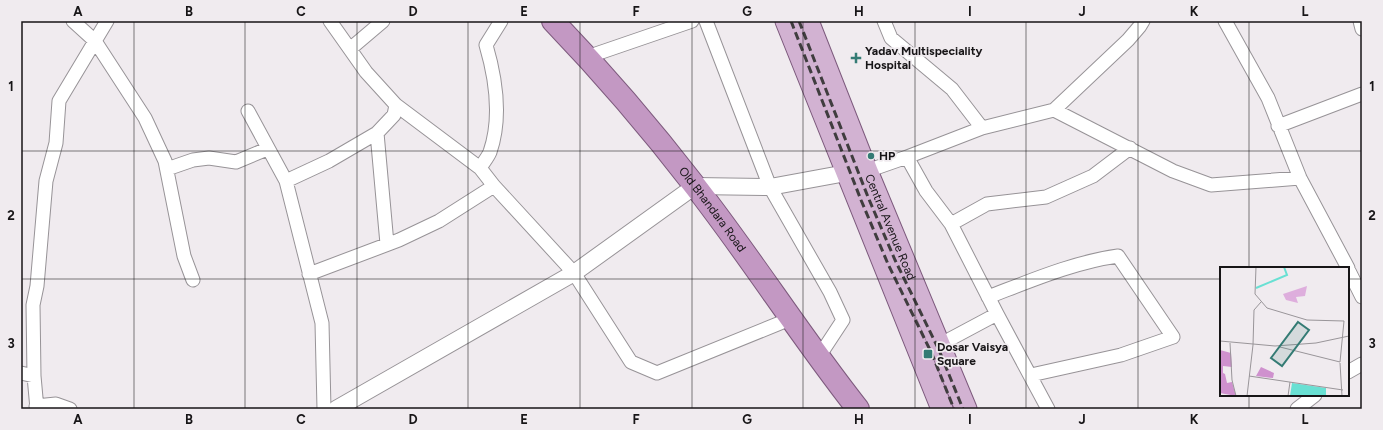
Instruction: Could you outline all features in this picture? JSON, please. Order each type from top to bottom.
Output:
[{"type":"highway","name":"Old Bhandara Road","points":[[553,21],[588,57],[695,186],[818,358],[858,409]]},
{"type":"main road","name":"Central Avenue Road","points":[[786,21],[940,345],[966,409]]},
{"type":"main road","name":"Central Avenue Road","points":[[808,21],[857,171],[942,409]]},
{"type":"street","points":[[73,21],[95,41],[144,118],[165,162],[184,256],[193,280]]},
{"type":"street","points":[[70,409],[56,404],[37,408],[27,306],[37,286],[46,181],[56,143],[59,101],[107,21]]},
{"type":"street","points":[[330,21],[366,72],[396,105],[480,168],[494,186],[574,274],[631,362],[657,373],[790,319]]},
{"type":"street","points":[[350,50],[383,21]]},
{"type":"street","points":[[480,168],[490,152],[497,102],[492,67],[486,45],[501,21]]},
{"type":"street","points":[[588,57],[692,21]]},
{"type":"street","points":[[706,21],[770,187],[830,292],[843,320],[818,358]]},
{"type":"street","points":[[884,21],[891,38],[952,89],[982,128]]},
{"type":"street","points":[[336,409],[574,274],[695,186],[770,187],[857,171],[907,157],[982,128],[1054,110],[1128,40],[1143,21]]},
{"type":"street","points":[[1225,21],[1268,98],[1300,178],[1347,267]]},
{"type":"street","points":[[1360,21],[1362,29]]},
{"type":"street","points":[[1278,126],[1362,94]]},
{"type":"street","points":[[286,181],[329,161],[377,133],[394,114],[396,105]]},
{"type":"street","points":[[1054,110],[1173,171],[1211,185],[1300,178]]},
{"type":"street","points":[[248,111],[267,149],[286,181],[322,323],[324,409]]},
{"type":"street","points":[[377,133],[387,244]]},
{"type":"street","points":[[951,224],[987,204],[1046,197],[1093,176],[1130,148]]},
{"type":"street","points":[[167,169],[193,160],[209,158],[236,162],[267,149]]},
{"type":"street","points":[[907,157],[926,191],[951,224],[1048,409]]},
{"type":"street","points":[[309,274],[387,244],[440,220],[494,186]]},
{"type":"street","points":[[988,297],[1045,276],[1101,258],[1118,256],[1173,337],[1122,355],[1031,375]]},
{"type":"street","points":[[1349,270],[1362,297]]},
{"type":"street","points":[[940,345],[997,314]]},
{"type":"street","points":[[1349,371],[1362,364]]},
{"type":"street","points":[[21,373],[34,376]]},
{"type":"street","points":[[1297,409],[1314,396]]},
{"type":"railway","points":[[791,21],[861,200],[888,264],[932,354],[954,409]]},
{"type":"railway","points":[[799,21],[868,197],[895,260],[939,350],[963,409]]},
{"type":"place","name":"Yadav Multispeciality Hospital","points":[[856,58]]},
{"type":"place","name":"HP","points":[[871,156]]},
{"type":"place","name":"Dosar Vaisya Square","points":[[928,354]]}]
